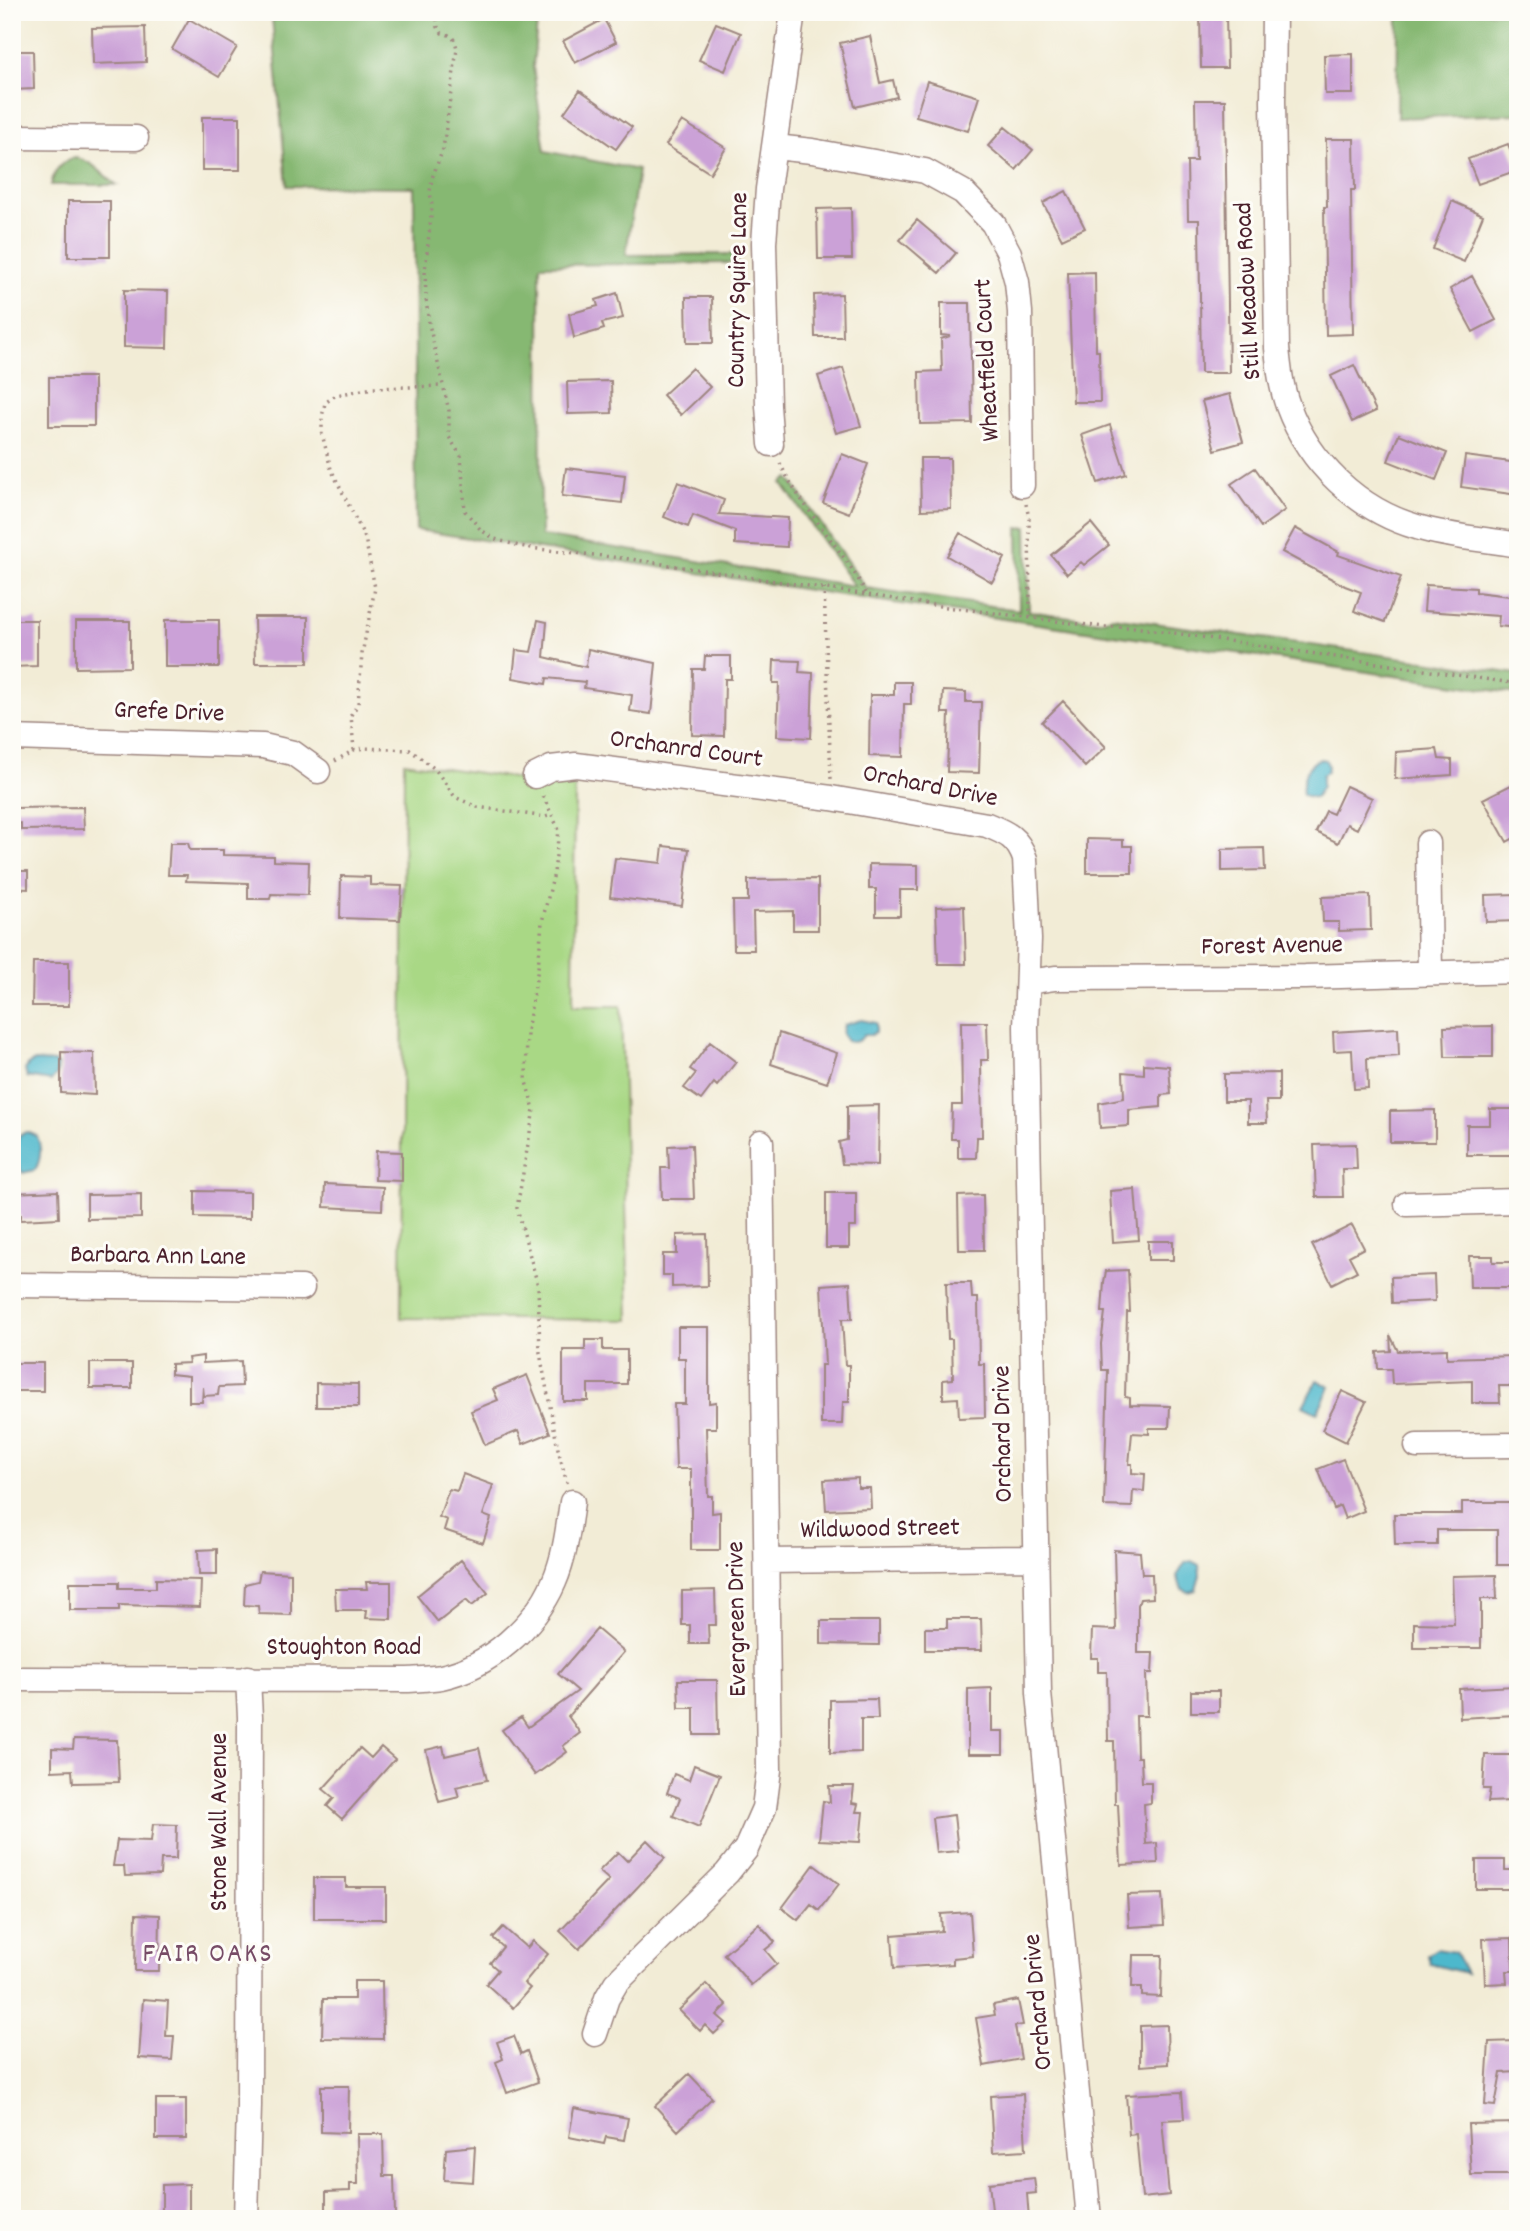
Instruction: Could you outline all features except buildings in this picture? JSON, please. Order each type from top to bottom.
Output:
[{"type":"street","name":"Country Squire Lane","points":[[771,444],[764,243],[768,189],[793,12]]},
{"type":"street","name":"Still Meadow Road","points":[[1274,12],[1277,348],[1280,379],[1288,406],[1301,434],[1318,460],[1339,484],[1364,503],[1416,527],[1518,545]]},
{"type":"street","points":[[12,137],[136,138]]},
{"type":"street","name":"Wheatfield Court","points":[[775,147],[925,171],[962,192],[978,205],[993,223],[1009,253],[1017,282],[1020,312],[1023,485]]},
{"type":"street","name":"Grefe Drive","points":[[12,738],[263,746],[293,753],[318,771]]},
{"type":"street","name":"Orchanrd Court","points":[[534,776],[551,768],[576,765],[831,798]]},
{"type":"street","name":"Orchard Drive","points":[[831,798],[987,825],[1015,838],[1025,859],[1029,939],[1026,1027],[1039,1693],[1089,2219]]},
{"type":"street","points":[[1428,843],[1430,973]]},
{"type":"street","name":"Forest Avenue","points":[[1028,982],[1055,978],[1305,977],[1518,971]]},
{"type":"street","name":"Evergreen Drive","points":[[595,2034],[607,1998],[616,1983],[727,1873],[754,1834],[764,1808],[769,1770],[761,1142]]},
{"type":"street","points":[[1407,1204],[1518,1201]]},
{"type":"street","name":"Barbara Ann Lane","points":[[12,1285],[302,1288]]},
{"type":"street","points":[[1417,1446],[1518,1445]]},
{"type":"street","name":"Stoughton Road","points":[[12,1679],[408,1680],[442,1676],[475,1665],[509,1643],[534,1614],[554,1583],[565,1545],[572,1502]]},
{"type":"street","name":"Wildwood Street","points":[[767,1562],[1035,1558]]},
{"type":"street","name":"Stone Wall Avenue","points":[[246,2219],[250,1717],[248,1678]]},
{"type":"path","points":[[436,12],[438,27],[442,33],[451,35],[456,41],[457,49],[443,149],[430,191],[432,207],[425,271],[429,324],[449,411],[449,437],[461,456],[465,511],[481,530],[519,547],[630,559],[1103,627],[1134,627],[1518,684]]},
{"type":"path","points":[[354,750],[351,715],[358,704],[362,654],[375,588],[365,538],[331,469],[322,434],[322,417],[326,404],[336,395],[372,389],[443,386]]},
{"type":"path","points":[[771,444],[789,482],[858,577],[867,595]]},
{"type":"path","points":[[1023,485],[1029,518],[1030,617]]},
{"type":"path","points":[[824,588],[831,798]]},
{"type":"path","points":[[318,771],[354,750],[410,750],[435,769],[455,797],[477,807],[551,816]]},
{"type":"path","points":[[534,776],[559,830],[554,873],[542,922],[538,968],[527,1031],[526,1082],[534,1109],[517,1208],[538,1286],[540,1353],[558,1449],[572,1502]]},
{"type":"green space","points":[[258,12],[538,12],[533,67],[545,151],[638,170],[626,255],[737,254],[737,263],[540,265],[541,536],[854,586],[782,483],[789,478],[866,588],[1019,610],[1018,528],[1027,527],[1029,611],[1098,621],[1112,617],[1518,674],[1518,694],[416,530],[414,187],[287,186],[272,18]]},
{"type":"green space","points":[[1398,12],[1518,12],[1518,114],[1397,118]]},
{"type":"green space","points":[[74,158],[92,165],[117,185],[51,185],[58,167]]},
{"type":"green space","points":[[404,762],[575,787],[573,1006],[621,1006],[629,1320],[401,1318]]},
{"type":"water","points":[[1326,760],[1328,766],[1327,772],[1322,775],[1322,786],[1315,798],[1303,795],[1306,773],[1315,761]]},
{"type":"water","points":[[861,1020],[876,1023],[876,1031],[857,1041],[847,1041],[842,1034],[844,1025]]},
{"type":"water","points":[[35,1061],[54,1062],[58,1066],[57,1075],[51,1081],[27,1077],[25,1070]]},
{"type":"water","points":[[27,1132],[37,1136],[40,1153],[35,1170],[23,1173],[16,1160],[16,1150],[19,1135]]},
{"type":"water","points":[[1317,1380],[1330,1387],[1317,1413],[1303,1406]]},
{"type":"water","points":[[1192,1561],[1199,1565],[1200,1575],[1196,1590],[1189,1592],[1182,1589],[1177,1576],[1185,1563]]},
{"type":"water","points":[[1436,1949],[1455,1952],[1466,1973],[1430,1964],[1428,1955]]},
{"type":"district","name":"FAIR OAKS","points":[[208,1956]]}]
